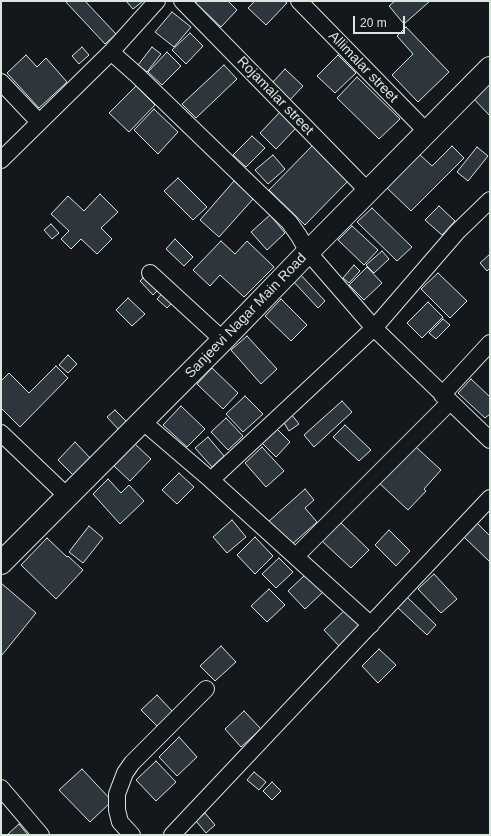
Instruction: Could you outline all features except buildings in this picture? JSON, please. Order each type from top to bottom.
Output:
[{"type":"street","points":[[1,160],[111,52],[156,1]]},
{"type":"street","name":"Rojamalar street","points":[[182,1],[368,191]]},
{"type":"street","name":"Allimalar street","points":[[299,1],[426,132]]},
{"type":"street","points":[[111,52],[137,75],[289,222],[300,236],[308,252],[374,328],[490,440]]},
{"type":"street","name":"Sanjeevi Nagar Main Road","points":[[1,563],[223,340],[490,68]]},
{"type":"street","points":[[1,82],[39,122]]},
{"type":"street","points":[[211,480],[374,328],[457,232],[490,200]]},
{"type":"street","points":[[150,273],[223,340]]},
{"type":"street","points":[[296,556],[446,399],[490,343]]},
{"type":"street","points":[[142,421],[211,480],[371,625]]},
{"type":"street","points":[[1,433],[67,496]]},
{"type":"street","points":[[172,835],[490,498]]},
{"type":"street","points":[[132,835],[120,822],[117,810],[117,794],[125,773],[132,763],[206,689]]},
{"type":"street","points":[[1,788],[41,835]]}]
